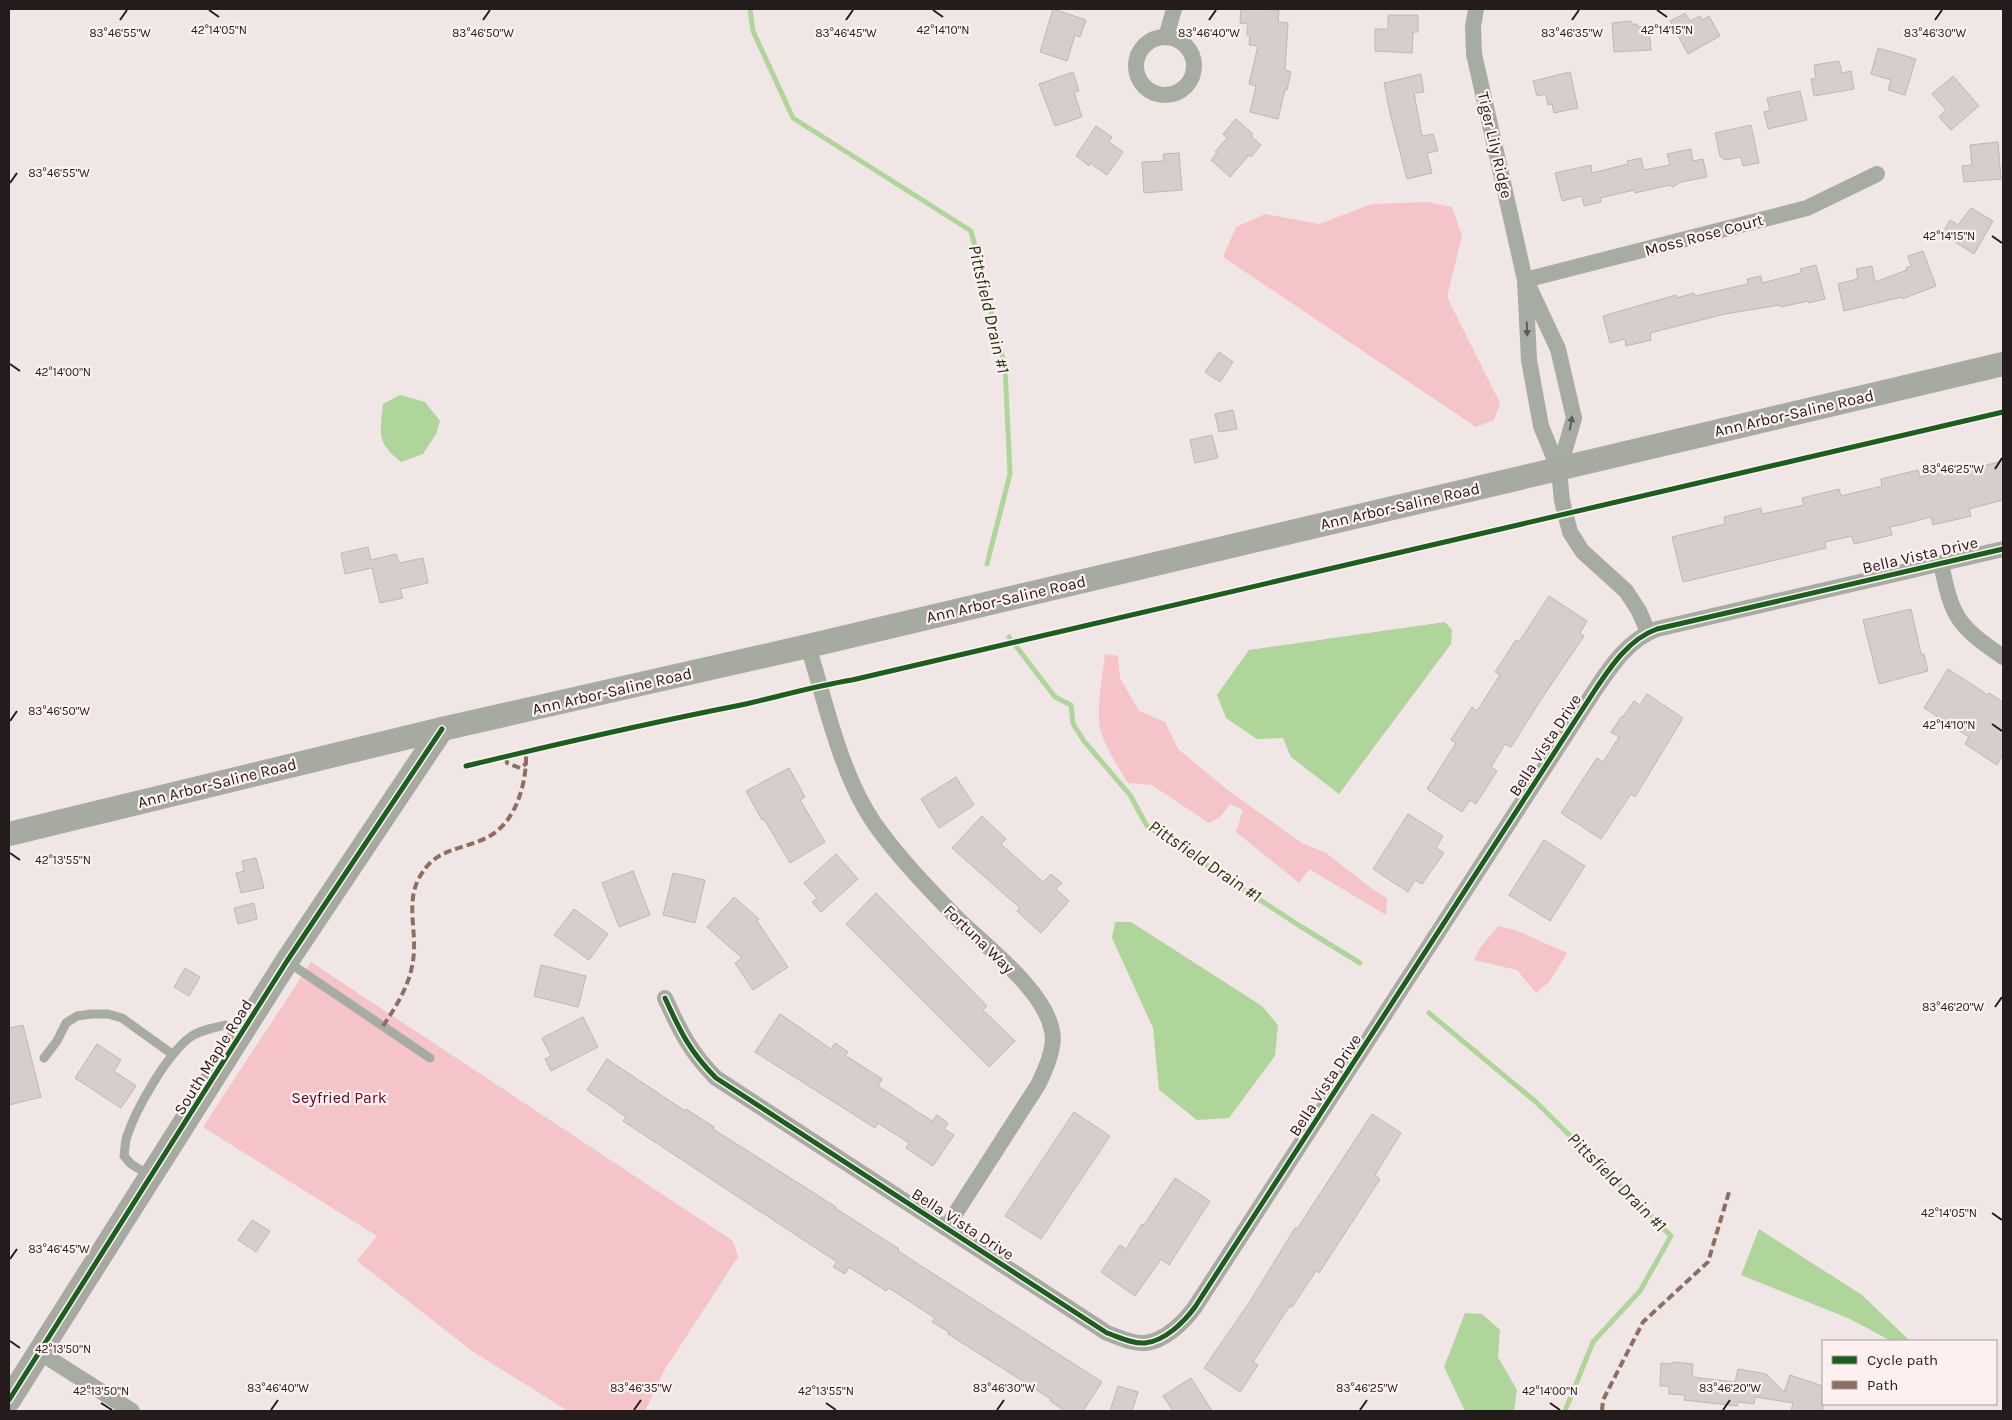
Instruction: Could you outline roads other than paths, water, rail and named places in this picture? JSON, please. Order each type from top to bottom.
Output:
[{"type":"main road","name":"Ann Arbor-Saline Road","points":[[9,834],[442,729],[808,646],[2003,364]]},
{"type":"main road","name":"South Maple Road","points":[[9,1400],[242,1036],[287,961],[442,729]]},
{"type":"street","points":[[1166,37],[1174,9]]},
{"type":"street","name":"Tiger Lily Ridge","points":[[1476,9],[1473,27],[1474,54],[1525,280],[1529,360],[1541,426],[1559,470]]},
{"type":"street","name":"Moss Rose Court","points":[[1525,280],[1807,208],[1877,174]]},
{"type":"street","name":"Tiger Lily Ridge","points":[[1525,280],[1558,349],[1574,418],[1559,470]]},
{"type":"street","points":[[1559,470],[1565,514],[1570,532],[1576,543],[1594,564],[1626,591],[1639,610],[1648,632]]},
{"type":"street","name":"Bella Vista Drive","points":[[664,998],[683,1037],[698,1060],[716,1078],[1107,1332],[1127,1340],[1146,1343],[1168,1334],[1184,1322],[1602,678],[1627,649],[1648,632],[2003,549]]},
{"type":"street","points":[[1941,563],[1948,596],[1955,614],[1975,638],[2003,657]]},
{"type":"street","name":"Fortuna Way","points":[[808,646],[844,766],[873,821],[908,867],[1017,976],[1042,1004],[1053,1032],[1048,1063],[1038,1085],[946,1228]]},
{"type":"street","points":[[39,1352],[132,1411]]},
{"type":"lane","points":[[287,961],[430,1058]]},
{"type":"lane","points":[[44,1058],[57,1041],[66,1023],[77,1016],[92,1014],[108,1014],[122,1018],[172,1054]]},
{"type":"lane","points":[[152,1177],[131,1164],[124,1156],[126,1138],[139,1109],[172,1054],[190,1038],[205,1030],[225,1025],[242,1036]]},
{"type":"waterway","name":"Pittsfield Drain #1","points":[[750,9],[753,31],[793,118],[971,231],[1005,367],[1010,474],[987,564]]},
{"type":"waterway","name":"Pittsfield Drain #1","points":[[1009,637],[1055,697],[1071,705],[1073,724],[1084,741],[1130,795],[1147,826],[1360,963]]},
{"type":"waterway","name":"Pittsfield Drain #1","points":[[1429,1013],[1536,1102],[1671,1236],[1640,1291],[1593,1342],[1565,1411]]},
{"type":"park label","name":"Seyfried Park","points":[[339,1097]]}]
